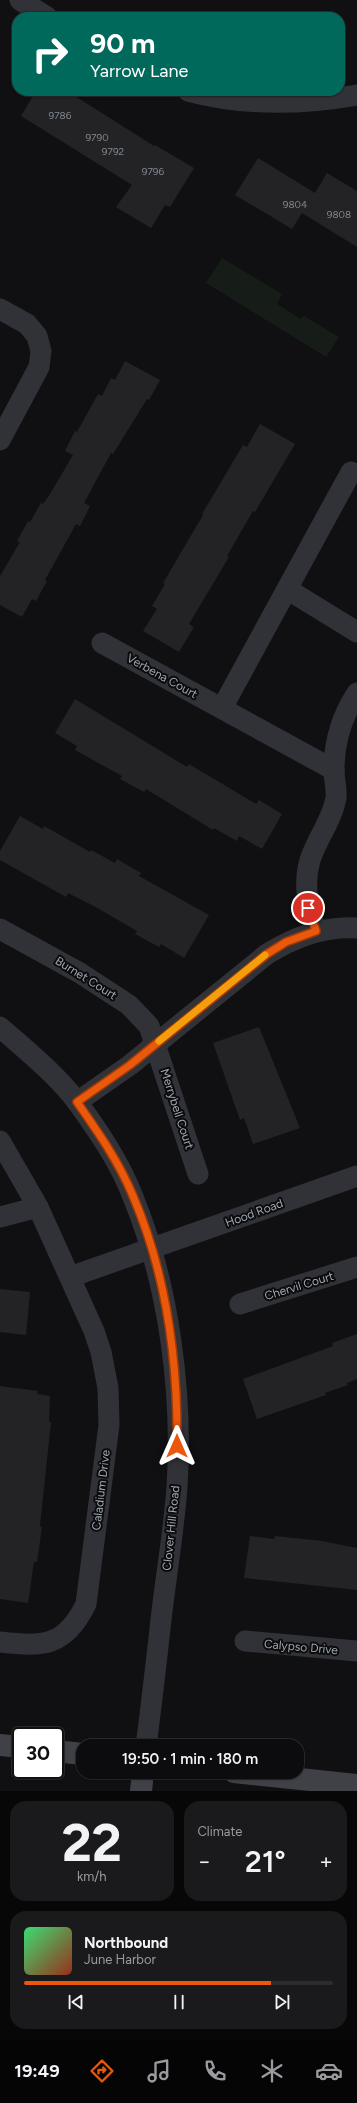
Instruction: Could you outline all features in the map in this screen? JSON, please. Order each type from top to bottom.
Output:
[{"type":"main road","points":[[0,1745],[12,1746]]},
{"type":"main road","points":[[64,1752],[76,1753]]},
{"type":"main road","points":[[141,1791],[142,1779]]},
{"type":"main road","points":[[300,1779],[357,1785]]},
{"type":"street","points":[[20,0],[39,12]]},
{"type":"street","points":[[208,96],[224,100],[257,102],[325,100],[357,95]]},
{"type":"street","points":[[0,309],[27,324],[37,336],[41,351],[39,367],[0,440]]},
{"type":"street","points":[[222,708],[351,472]]},
{"type":"street","points":[[287,590],[357,632]]},
{"type":"street","name":"Verbena Court","points":[[102,643],[334,770]]},
{"type":"street","points":[[316,931],[308,908],[306,884],[310,859],[330,820],[336,797],[334,770],[336,741],[347,709],[357,692]]},
{"type":"street","points":[[77,1102],[130,1065],[267,954],[286,942],[316,931],[338,927],[357,928]]},
{"type":"street","name":"Burnet Court","points":[[0,929],[80,973],[129,1005],[149,1026],[155,1044]]},
{"type":"street","name":"Clover Hill Road","points":[[0,1028],[44,1065],[77,1102],[111,1151],[130,1190],[152,1250],[160,1283],[172,1350],[177,1418],[177,1487],[147,1739]]},
{"type":"street","name":"Merrybell Court","points":[[155,1044],[198,1174]]},
{"type":"street","name":"Caladium Drive","points":[[0,1141],[38,1207],[96,1338],[108,1388],[109,1425],[86,1604],[77,1622],[63,1635],[46,1643],[30,1645],[0,1642]]},
{"type":"street","name":"Hood Road","points":[[152,1250],[357,1176]]},
{"type":"street","points":[[0,1217],[38,1207]]},
{"type":"street","points":[[70,1277],[152,1250]]},
{"type":"street","name":"Chervil Court","points":[[240,1304],[357,1267]]},
{"type":"street","name":"Calypso Drive","points":[[245,1641],[357,1651]]},
{"type":"shaded area","points":[[222,258],[282,294],[277,304],[301,319],[304,316],[339,337],[326,357],[206,283]]},
{"type":"building","points":[[33,96],[75,96],[154,146],[155,145],[194,168],[170,207],[165,205],[151,228],[116,207],[132,185],[21,116]]},
{"type":"building","points":[[258,158],[315,193],[327,173],[357,191],[357,247],[302,213],[292,229],[235,195]]},
{"type":"building","points":[[125,361],[160,380],[149,400],[147,399],[113,454],[111,453],[84,503],[90,506],[80,526],[76,524],[45,580],[47,581],[36,601],[32,599],[22,617],[0,605],[0,576],[20,542],[17,541],[28,521],[30,522],[41,503],[43,504],[50,494],[73,455],[65,451],[75,431],[77,432],[98,394],[102,396],[111,378],[115,380]]},
{"type":"building","points":[[260,424],[295,444],[255,512],[253,511],[227,556],[229,557],[189,624],[194,627],[179,652],[143,631],[157,609],[152,606],[165,584],[163,583],[203,515],[202,514],[243,445],[247,447]]},
{"type":"building","points":[[75,699],[187,767],[189,764],[256,804],[259,800],[282,814],[262,849],[239,836],[237,841],[214,828],[213,830],[146,789],[144,792],[120,779],[122,776],[75,750],[77,746],[55,733]]},
{"type":"building","points":[[20,816],[43,829],[44,826],[90,852],[91,850],[115,863],[117,859],[141,873],[139,876],[209,915],[184,958],[161,944],[159,947],[135,934],[137,931],[92,905],[68,893],[66,897],[0,860],[0,851]]},
{"type":"building","points":[[259,1027],[300,1128],[253,1144],[244,1118],[240,1120],[213,1043]]},
{"type":"building","points":[[0,1289],[30,1292],[26,1335],[0,1332]]},
{"type":"building","points":[[357,1334],[357,1379],[347,1383],[348,1385],[325,1393],[326,1395],[257,1419],[243,1379],[333,1346],[332,1343]]},
{"type":"building","points":[[0,1386],[38,1391],[37,1394],[50,1396],[49,1422],[51,1422],[40,1526],[42,1527],[37,1562],[34,1562],[28,1603],[0,1599]]},
{"type":"building","points":[[250,1536],[274,1539],[275,1536],[322,1541],[357,1548],[357,1590],[244,1578]]},
{"type":"slow traffic","points":[[159,1041],[265,955]]},
{"type":"route","points":[[177,1446],[177,1418],[172,1350],[160,1283],[152,1250],[133,1196],[111,1151],[77,1102],[130,1065],[267,954],[286,942],[316,931],[308,908]]}]
